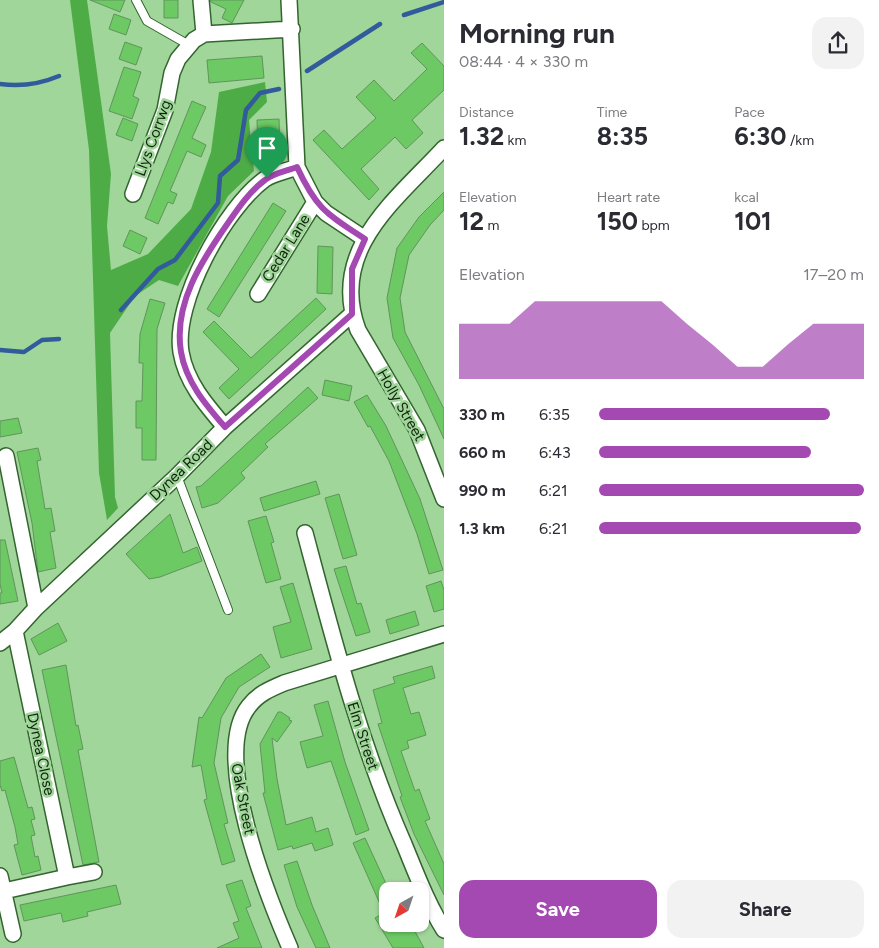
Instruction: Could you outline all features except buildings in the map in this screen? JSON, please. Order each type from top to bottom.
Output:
[{"type":"street","points":[[201,0],[204,34],[292,29]]},
{"type":"street","points":[[288,0],[292,29],[297,167],[316,202],[326,213],[365,239]]},
{"type":"street","name":"Llys Corrwg","points":[[133,194],[165,110],[172,73],[178,59],[189,45],[204,34]]},
{"type":"street","points":[[352,314],[352,269],[365,239],[378,218],[444,148]]},
{"type":"street","points":[[225,427],[202,400],[189,376],[181,352],[181,327],[185,302],[204,258],[242,202],[267,178],[297,167]]},
{"type":"street","name":"Cedar Lane","points":[[258,294],[316,202]]},
{"type":"street","name":"Dynea Road","points":[[0,643],[15,631],[36,608],[177,476],[225,427],[352,314]]},
{"type":"street","name":"Holly Street","points":[[352,314],[371,353],[417,430],[444,499]]},
{"type":"street","points":[[6,456],[36,608]]},
{"type":"street","name":"Elm Street","points":[[305,533],[341,666],[382,794],[432,911],[444,930]]},
{"type":"street","name":"Dynea Close","points":[[15,631],[67,877]]},
{"type":"street","name":"Oak Street","points":[[290,948],[257,863],[238,783],[235,754],[238,729],[248,707],[262,693],[284,684],[444,634]]},
{"type":"street","points":[[4,892],[94,872]]},
{"type":"street","points":[[0,876],[13,934]]},
{"type":"lane","points":[[136,0],[146,21],[189,45]]},
{"type":"lane","points":[[177,476],[228,610]]},
{"type":"green space","points":[[70,0],[87,0],[111,174],[107,226],[111,270],[148,254],[191,209],[211,152],[219,92],[265,82],[267,102],[249,120],[254,171],[228,196],[178,286],[159,280],[135,296],[110,333],[115,497],[118,508],[107,520],[99,473],[89,150]]},
{"type":"waterway","points":[[404,15],[444,2]]},
{"type":"waterway","points":[[307,71],[380,24]]},
{"type":"waterway","points":[[0,84],[30,84],[59,76]]},
{"type":"waterway","points":[[121,310],[158,269],[175,260],[218,203],[220,176],[238,160],[246,110],[260,93],[279,89]]},
{"type":"waterway","points":[[0,350],[24,352],[42,340],[59,339]]},
{"type":"route","points":[[297,167],[307,188],[326,213],[365,239],[352,269],[352,314],[225,427],[202,400],[189,376],[181,352],[181,327],[185,302],[204,258],[242,202],[267,178],[297,167]]}]
